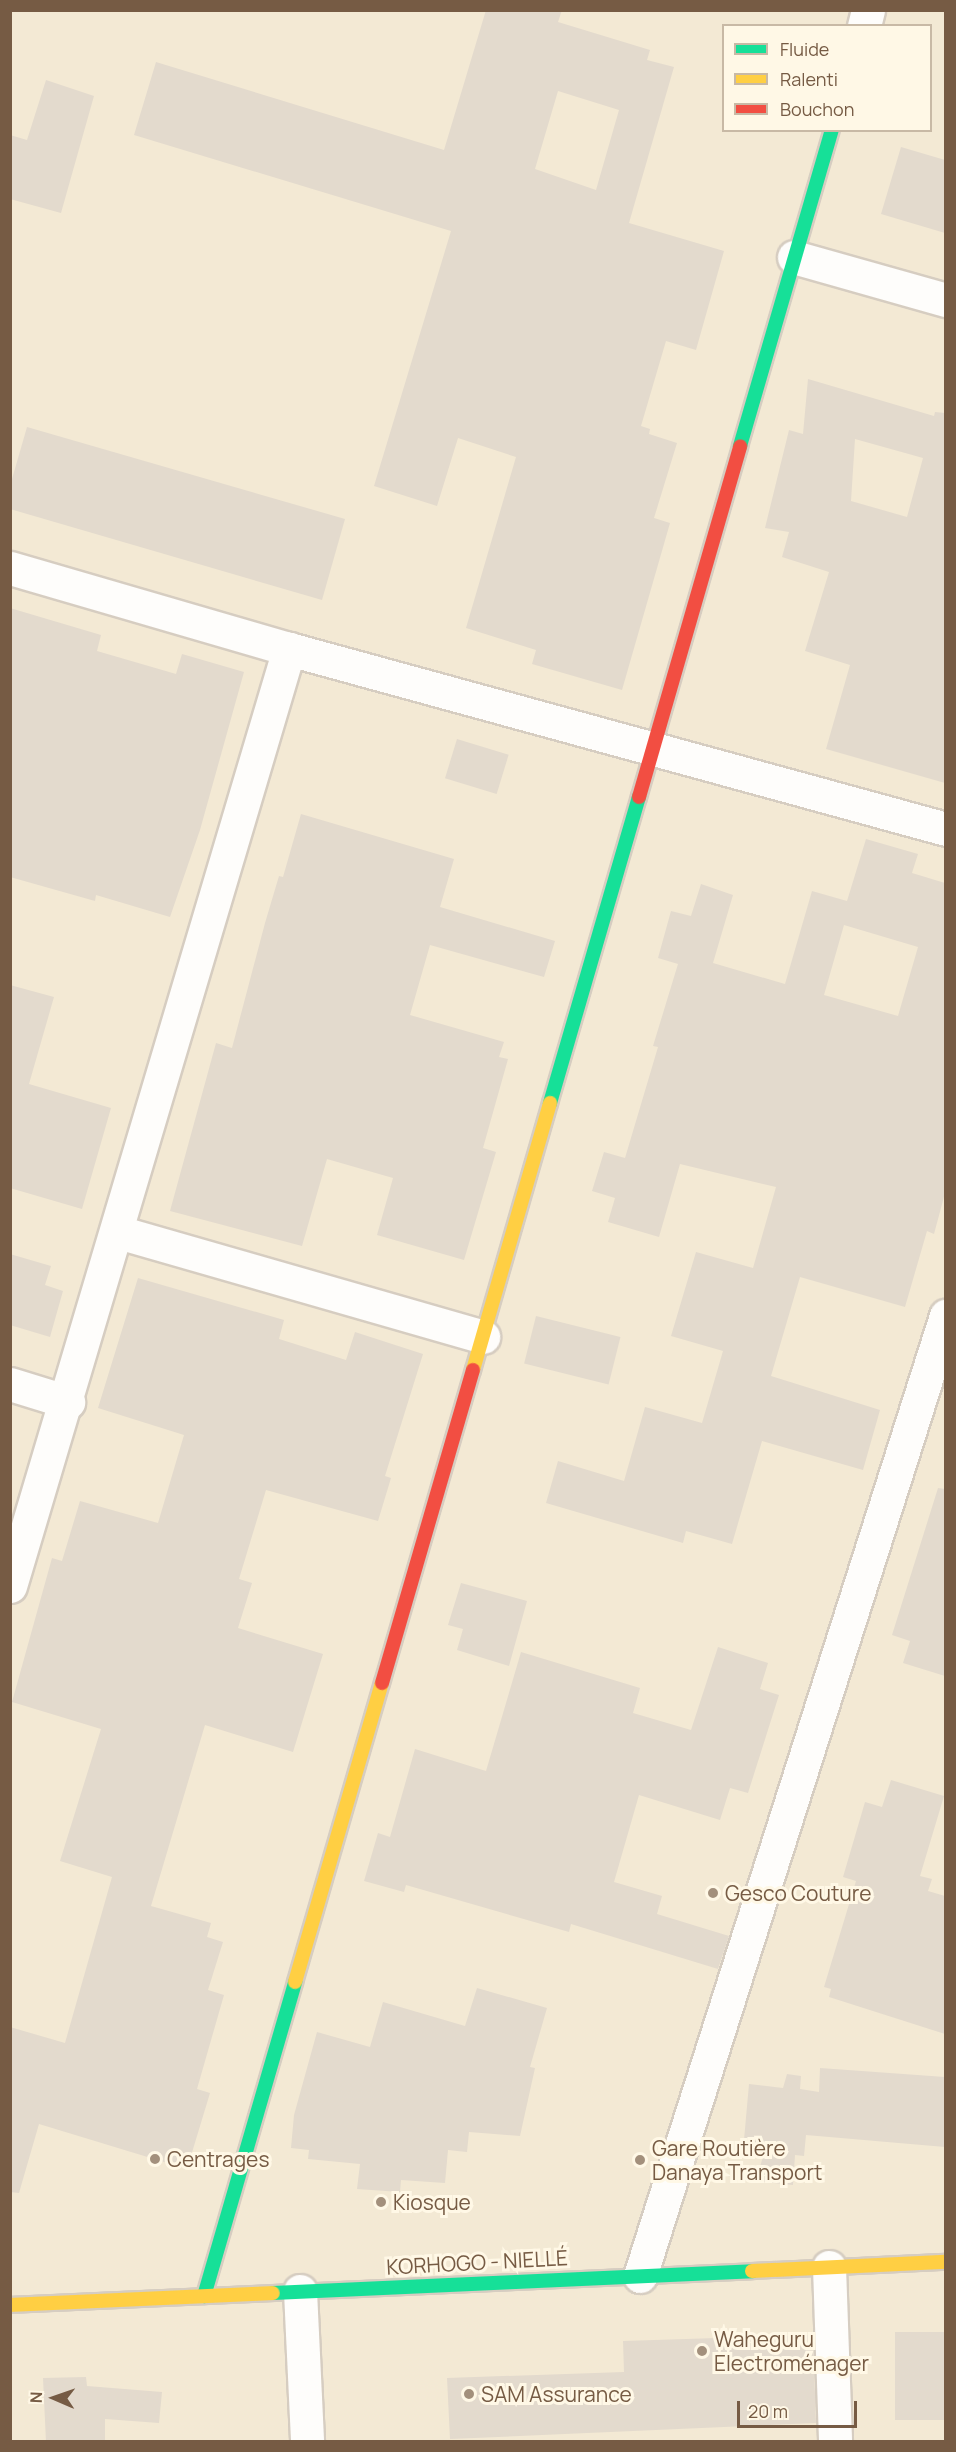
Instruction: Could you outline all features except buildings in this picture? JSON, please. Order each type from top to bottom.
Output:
[{"type":"street","points":[[204,2296],[831,132]]},
{"type":"street","points":[[794,256],[945,300]]},
{"type":"street","points":[[10,568],[289,649],[945,829]]},
{"type":"street","points":[[10,1586],[68,1402],[289,649]]},
{"type":"street","points":[[118,1232],[483,1337]]},
{"type":"street","points":[[640,2276],[945,1316]]},
{"type":"street","points":[[10,1384],[68,1402]]},
{"type":"street","name":"KORHOGO - NIELLÉ","points":[[10,2305],[945,2262]]},
{"type":"street","points":[[829,2267],[835,2442]]},
{"type":"street","points":[[300,2291],[307,2442]]},
{"type":"shaded area","points":[[11,11],[945,11],[945,2441],[11,2441]]},
{"type":"traffic: fast","points":[[740,446],[831,132]]},
{"type":"traffic: fast","points":[[550,1103],[639,797]]},
{"type":"traffic: fast","points":[[204,2296],[295,1982]]},
{"type":"traffic: fast","points":[[273,2293],[752,2271]]},
{"type":"traffic: slow","points":[[473,1370],[550,1103]]},
{"type":"traffic: slow","points":[[295,1982],[382,1683]]},
{"type":"traffic: slow","points":[[752,2271],[946,2262]]},
{"type":"traffic: slow","points":[[10,2305],[273,2293]]},
{"type":"traffic: jam","points":[[639,797],[740,446]]},
{"type":"traffic: jam","points":[[382,1683],[473,1370]]},
{"type":"place","name":"Gesco Couture","points":[[713,1893]]},
{"type":"place","name":"Centrages","points":[[155,2159]]},
{"type":"place","name":"Gare Routière Danaya Transport","points":[[640,2160]]},
{"type":"place","name":"Kiosque","points":[[381,2202]]},
{"type":"place","name":"Waheguru Electroménager","points":[[702,2351]]},
{"type":"place","name":"SAM Assurance","points":[[469,2394]]}]
